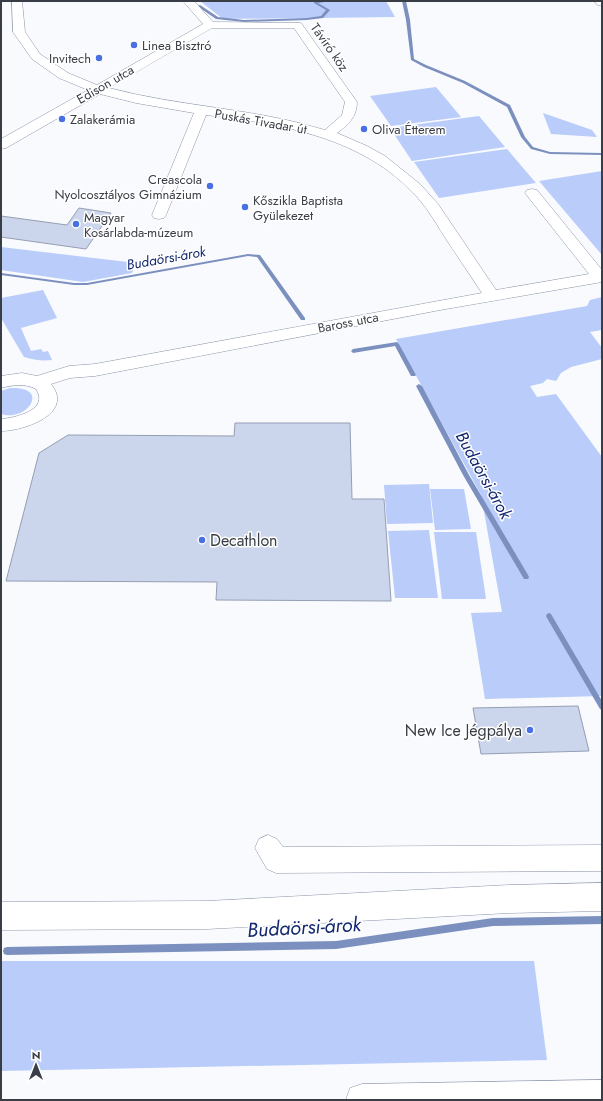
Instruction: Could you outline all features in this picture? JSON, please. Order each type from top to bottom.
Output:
[{"type":"highway","points":[[362,1100],[602,1096]]},
{"type":"street","name":"Puskás Tivadar út","points":[[16,1],[12,17],[12,27],[15,37],[28,54],[49,71],[61,78],[116,97],[158,105],[279,122],[328,134],[363,149],[396,170],[428,201],[492,296]]},
{"type":"street","points":[[188,1],[210,25]]},
{"type":"street","name":"Edison utca","points":[[1,144],[210,25]]},
{"type":"street","name":"Távíró köz","points":[[210,25],[298,25],[351,102],[352,110],[348,116],[328,134]]},
{"type":"street","points":[[159,215],[202,111]]},
{"type":"street","points":[[532,193],[601,278]]},
{"type":"street","name":"Baross utca","points":[[37,382],[69,372],[95,370],[492,296],[601,278]]},
{"type":"street","name":"Baross utca","points":[[1,425],[12,425],[30,420],[38,415],[60,388],[95,370]]},
{"type":"street","points":[[3,377],[37,382],[45,389],[48,397],[46,406]]},
{"type":"street","points":[[268,848],[276,860],[602,858]]},
{"type":"street","points":[[1,916],[207,915],[509,899],[602,897]]},
{"type":"shaded area","points":[[200,1],[386,1],[395,17],[223,19]]},
{"type":"shaded area","points":[[436,87],[461,117],[391,126],[370,96]]},
{"type":"shaded area","points":[[543,113],[592,130],[597,137],[551,134]]},
{"type":"shaded area","points":[[479,116],[505,147],[412,161],[390,128]]},
{"type":"shaded area","points":[[507,149],[536,183],[439,198],[414,162]]},
{"type":"shaded area","points":[[602,171],[602,255],[539,181]]},
{"type":"shaded area","points":[[1,247],[136,263],[132,273],[83,282],[1,270]]},
{"type":"shaded area","points":[[43,290],[57,318],[21,328],[31,351],[41,349],[43,352],[48,351],[52,360],[38,360],[24,357],[1,318],[1,298]]},
{"type":"shaded area","points":[[602,297],[602,330],[590,332],[602,348],[602,359],[571,367],[561,373],[556,381],[547,379],[543,383],[530,386],[537,397],[556,394],[602,457],[602,696],[485,699],[471,613],[502,612],[481,495],[396,339],[587,306],[590,300]]},
{"type":"shaded area","points":[[10,388],[22,389],[30,392],[32,397],[31,403],[27,409],[20,413],[11,415],[1,414],[1,391]]},
{"type":"shaded area","points":[[429,484],[433,523],[387,524],[384,485]]},
{"type":"shaded area","points":[[430,489],[464,489],[471,529],[435,530]]},
{"type":"shaded area","points":[[429,530],[438,598],[395,598],[388,531]]},
{"type":"shaded area","points":[[434,532],[476,532],[486,599],[442,599]]},
{"type":"shaded area","points":[[1,961],[534,961],[547,1060],[1,1071]]},
{"type":"building","points":[[79,208],[111,213],[86,249],[1,237],[1,216],[67,225]]},
{"type":"building","name":"Decathlon","points":[[235,423],[350,423],[352,499],[384,499],[391,601],[216,600],[217,582],[6,581],[39,453],[68,435],[234,436]]},
{"type":"building","name":"New Ice Jégpálya","points":[[578,706],[589,751],[481,754],[473,708]]},
{"type":"waterway","points":[[199,6],[217,18],[244,21],[307,19],[322,17],[328,10],[315,2],[328,1]]},
{"type":"waterway","points":[[404,1],[408,20],[412,59],[464,82],[509,106],[523,137],[532,148],[550,153],[602,154]]},
{"type":"waterway","name":"Budaörsi-árok","points":[[1,274],[74,284],[87,284],[248,255],[258,256],[303,319]]},
{"type":"waterway","name":"Budaörsi-árok","points":[[353,351],[397,344],[413,375]]},
{"type":"waterway","name":"Budaörsi-árok","points":[[419,386],[466,475],[526,577]]},
{"type":"waterway","name":"Budaörsi-árok","points":[[549,616],[602,707]]},
{"type":"waterway","name":"Budaörsi-árok","points":[[7,951],[336,945],[493,922],[602,920]]},
{"type":"place","name":"Linea Bisztró","points":[[134,45]]},
{"type":"place","name":"Invitech","points":[[99,58]]},
{"type":"place","name":"Zalakerámia","points":[[62,119]]},
{"type":"place","name":"Oliva Étterem","points":[[364,129]]},
{"type":"place","name":"Creascola Nyolcosztályos Gimnázium","points":[[210,186]]},
{"type":"place","name":"Kőszikla Baptista Gyülekezet","points":[[245,207]]},
{"type":"place","name":"Magyar Kosárlabda-múzeum","points":[[76,224]]},
{"type":"place","name":"Decathlon","points":[[202,540]]},
{"type":"place","name":"New Ice Jégpálya","points":[[530,730]]}]
